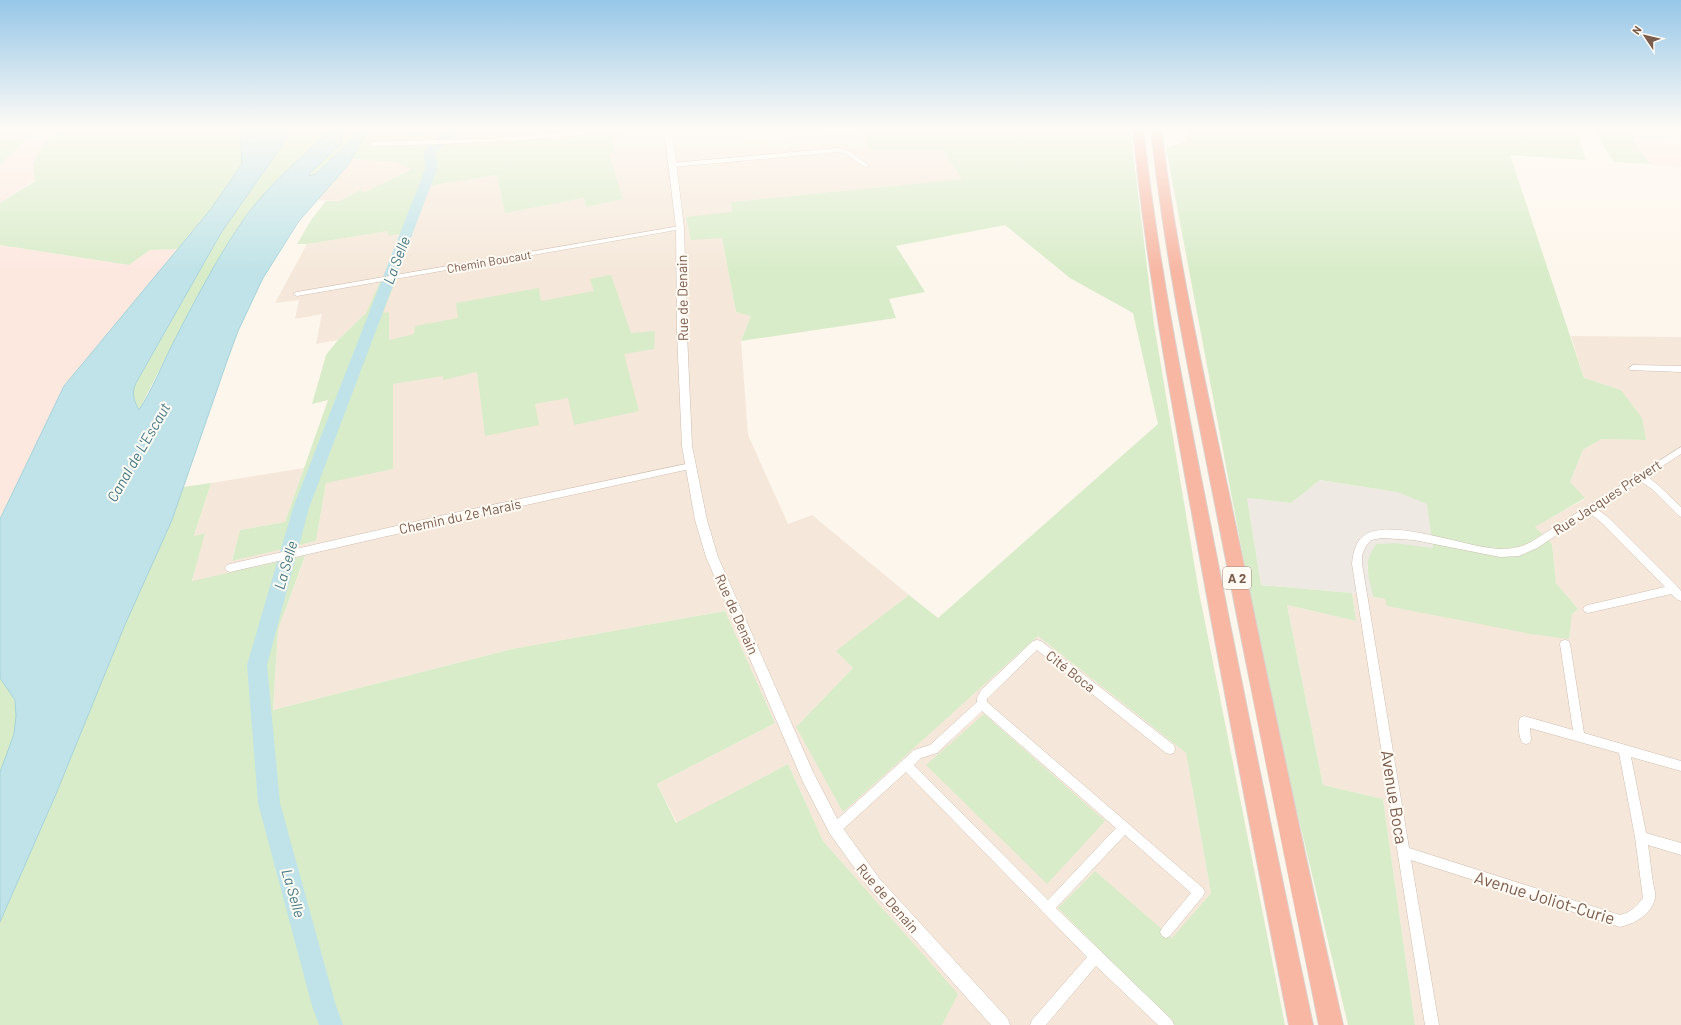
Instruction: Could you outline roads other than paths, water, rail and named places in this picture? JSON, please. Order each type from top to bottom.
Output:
[{"type":"highway","name":"A 2","points":[[1144,176],[1153,251],[1177,392],[1233,690],[1301,1025]]},
{"type":"highway","name":"A 2","points":[[1163,176],[1171,235],[1195,366],[1280,794],[1331,1025]]},
{"type":"street","name":"Rue de Denain","points":[[674,176],[680,228],[687,446],[702,524],[720,576],[808,777],[835,829],[874,883],[1002,1025]]},
{"type":"street","name":"Chemin Boucaut","points":[[297,294],[680,228]]},
{"type":"street","points":[[1633,368],[1681,369]]},
{"type":"street","name":"Rue Jacques Prévert","points":[[1358,569],[1358,555],[1361,545],[1371,536],[1383,533],[1398,534],[1500,553],[1519,552],[1534,545],[1681,450]]},
{"type":"street","name":"Chemin du 2e Marais","points":[[230,568],[691,466]]},
{"type":"street","points":[[1640,476],[1654,487],[1681,513]]},
{"type":"street","points":[[1590,508],[1606,520],[1681,597]]},
{"type":"street","name":"Avenue Boca","points":[[1358,569],[1432,1025]]},
{"type":"street","points":[[1588,609],[1674,590]]},
{"type":"street","name":"Cité Boca","points":[[835,829],[921,752],[933,749],[982,704],[982,698],[985,693],[1037,644],[1170,749]]},
{"type":"street","points":[[1565,644],[1579,737]]},
{"type":"street","points":[[982,704],[1199,892],[1166,932]]},
{"type":"street","points":[[1526,739],[1524,721],[1681,766]]},
{"type":"street","name":"Avenue Joliot-Curie","points":[[1404,852],[1620,921],[1629,918],[1645,906],[1649,898],[1641,837],[1624,749]]},
{"type":"street","points":[[906,765],[1166,1025]]},
{"type":"street","points":[[1048,908],[1124,827]]},
{"type":"street","points":[[1641,837],[1681,849]]},
{"type":"street","points":[[1036,1025],[1096,956]]},
{"type":"water","name":"Canal de L'Escaut","points":[[234,176],[261,176],[221,233],[136,383],[134,396],[139,410],[207,279],[236,231],[255,204],[281,176],[339,176],[299,221],[263,278],[238,331],[172,520],[124,627],[56,794],[0,922],[0,772],[14,734],[16,716],[15,700],[0,678],[0,519],[64,386],[211,209]]},
{"type":"waterway","name":"La Selle","points":[[331,1025],[324,1006],[269,803],[257,665],[301,508],[428,176]]}]
